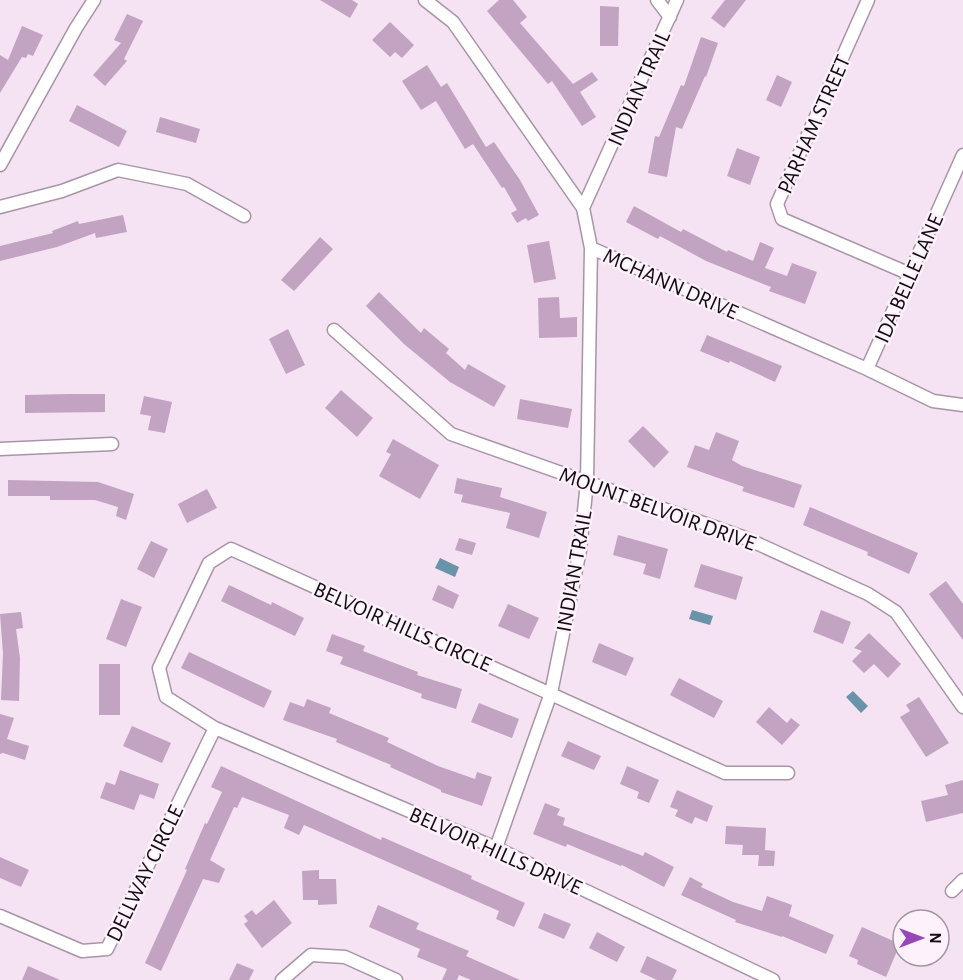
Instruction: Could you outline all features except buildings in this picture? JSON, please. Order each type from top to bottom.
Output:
[{"type":"street","points":[[0,165],[94,0]]},
{"type":"street","name":"MCHANN DRIVE","points":[[425,0],[453,22],[583,208],[591,248],[867,369],[933,401],[963,405]]},
{"type":"street","points":[[657,0],[670,17]]},
{"type":"street","name":"INDIAN TRAIL","points":[[583,208],[677,0]]},
{"type":"street","name":"PARHAM STREET","points":[[868,0],[777,204],[782,219],[910,274]]},
{"type":"street","name":"IDA BELLE LANE","points":[[867,369],[963,155]]},
{"type":"street","points":[[0,207],[62,191],[118,170],[188,184],[244,216]]},
{"type":"street","name":"INDIAN TRAIL","points":[[496,849],[551,693],[579,550],[587,482],[591,248]]},
{"type":"street","name":"MOUNT BELVOIR DRIVE","points":[[334,330],[451,434],[743,537],[868,594],[896,612],[963,707]]},
{"type":"street","points":[[0,449],[112,444]]},
{"type":"street","name":"BELVOIR HILLS CIRCLE","points":[[215,728],[166,697],[159,668],[209,563],[231,549],[726,772],[788,773]]},
{"type":"street","name":"BELVOIR HILLS DRIVE","points":[[215,728],[496,849],[773,980]]},
{"type":"street","name":"DELLWAY CIRCLE","points":[[0,916],[82,951],[107,949],[215,728]]},
{"type":"street","points":[[952,891],[963,880]]},
{"type":"street","points":[[282,980],[310,955],[345,957],[396,980]]},
{"type":"water","points":[[440,558],[459,567],[455,577],[435,568]]},
{"type":"water","points":[[692,610],[713,616],[710,625],[689,619]]},
{"type":"water","points":[[853,691],[868,706],[861,713],[846,697]]}]
